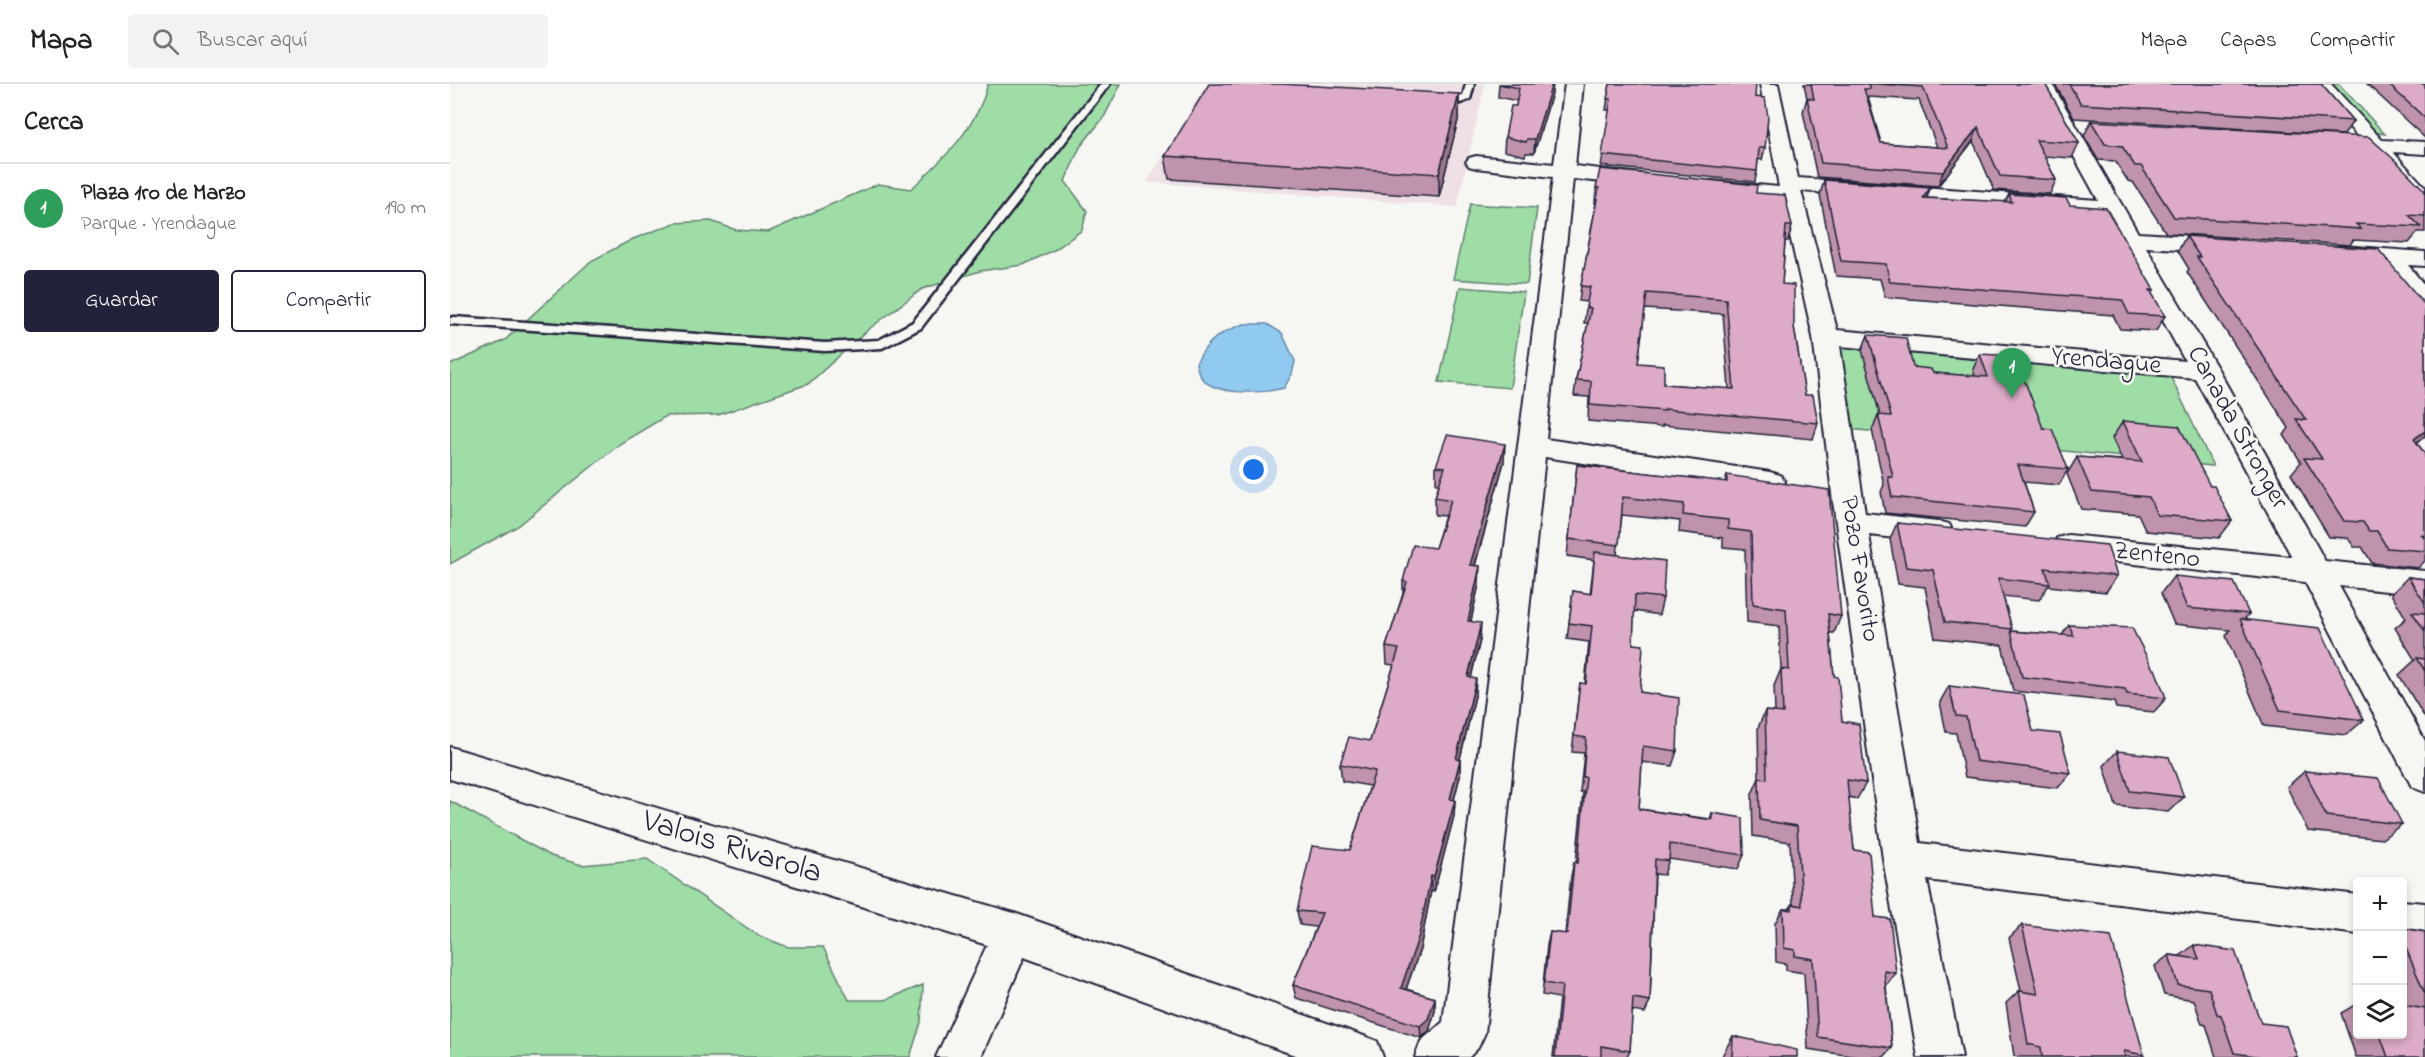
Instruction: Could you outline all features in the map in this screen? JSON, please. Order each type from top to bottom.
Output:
[{"type":"street","points":[[1437,1057],[1463,1033],[1574,84]]},
{"type":"street","name":"Pozo Favorito","points":[[1769,84],[1790,189],[1826,337],[1831,499],[1940,1057]]},
{"type":"street","name":"Canada Stronger","points":[[2043,84],[2078,127],[2111,208],[2206,371],[2318,573],[2425,776]]},
{"type":"street","points":[[2321,84],[2425,200]]},
{"type":"street","points":[[2386,123],[2417,148],[2425,164]]},
{"type":"street","points":[[2317,141],[2417,148]]},
{"type":"street","points":[[1476,162],[1660,181]]},
{"type":"street","points":[[1696,185],[2111,208]]},
{"type":"street","points":[[2130,239],[2247,247]]},
{"type":"street","points":[[2317,252],[2425,259]]},
{"type":"street","points":[[2388,256],[2425,301]]},
{"type":"street","name":"Yrendague","points":[[1826,337],[2206,371]]},
{"type":"street","points":[[1531,446],[1831,499],[1972,536]]},
{"type":"street","name":"Zenteno","points":[[2043,544],[2425,583]]},
{"type":"street","name":"Valois Rivarola","points":[[450,763],[1014,933],[1361,1057]]},
{"type":"street","points":[[1903,859],[2353,914]]},
{"type":"street","points":[[2407,921],[2425,923]]},
{"type":"street","points":[[958,1057],[1014,933]]},
{"type":"lane","points":[[454,321],[825,347],[882,344],[917,325],[1106,84]]},
{"type":"lane","points":[[1426,101],[1460,101],[1467,97],[1470,84]]},
{"type":"shaded area","points":[[1207,84],[1485,84],[1457,207],[1147,182]]},
{"type":"green space","points":[[988,84],[1121,84],[1104,117],[1080,147],[1065,181],[1087,211],[1082,230],[1056,249],[1023,265],[980,271],[922,289],[869,329],[808,384],[718,415],[666,416],[621,443],[518,526],[450,564],[450,365],[505,340],[591,261],[633,239],[675,223],[711,221],[736,230],[768,232],[878,184],[911,189],[947,154],[968,129],[983,100]]},
{"type":"green space","points":[[2330,84],[2339,84],[2385,134],[2374,132]]},
{"type":"green space","points":[[1470,204],[1537,208],[1527,284],[1453,279]]},
{"type":"green space","points":[[1460,287],[1524,292],[1510,388],[1439,382]]},
{"type":"green space","points":[[1835,336],[2166,367],[2213,466],[1849,429]]},
{"type":"green space","points":[[450,801],[551,856],[582,865],[647,859],[759,936],[788,947],[823,947],[849,1000],[885,1000],[923,985],[921,1022],[910,1057],[450,1057]]},
{"type":"water","points":[[1244,324],[1267,324],[1282,333],[1295,361],[1292,374],[1284,388],[1253,392],[1228,391],[1208,383],[1200,375],[1196,363],[1210,342],[1221,334]]},
{"type":"building","points":[[1209,84],[1280,84],[1459,94],[1439,174],[1165,156]]},
{"type":"building","points":[[1500,84],[1552,84],[1535,139],[1527,139],[1526,142],[1505,137],[1511,106],[1516,106],[1519,88]]},
{"type":"building","points":[[1610,84],[1756,84],[1755,97],[1765,98],[1768,117],[1765,148],[1759,148],[1757,171],[1602,155],[1611,99],[1607,99]]},
{"type":"building","points":[[1811,84],[1868,84],[1870,89],[1864,89],[1881,143],[1948,148],[1923,87],[1878,84],[2045,84],[2079,143],[2036,140],[2056,180],[2000,176],[1978,127],[1943,172],[1821,163],[1807,98],[1814,99]]},
{"type":"building","points":[[2069,84],[2321,84],[2353,121],[2081,104]]},
{"type":"building","points":[[2388,84],[2425,84],[2425,118]]},
{"type":"building","points":[[2091,121],[2369,137],[2425,191],[2425,216],[2409,215],[2421,227],[2356,224],[2361,229],[2174,217],[2141,166],[2135,166],[2122,146],[2105,144]]},
{"type":"building","points":[[1600,169],[1757,185],[1756,193],[1785,195],[1792,226],[1786,226],[1782,284],[1794,285],[1794,327],[1805,395],[1813,395],[1818,423],[1665,409],[1665,411],[1590,405],[1591,381],[1576,380],[1591,308],[1586,307],[1590,287],[1581,286],[1599,188],[1596,188]],"holes":[[[1647,293],[1726,299],[1734,389],[1664,384],[1664,365],[1638,363]]]},
{"type":"building","points":[[1824,180],[1930,188],[1923,198],[2012,202],[2009,194],[2066,198],[2070,205],[2106,208],[2154,290],[2150,290],[2165,316],[2129,314],[2122,300],[1890,282],[1886,264],[1841,261]]},
{"type":"building","points":[[2186,236],[2378,249],[2425,305],[2425,431],[2414,439],[2425,454],[2425,536],[2422,535],[2425,539],[2425,551],[2387,548],[2377,531],[2369,531],[2363,522],[2344,521],[2304,458],[2322,459],[2296,419],[2306,420],[2197,257],[2200,257]]},
{"type":"building","points":[[1868,335],[1906,338],[1913,367],[1931,369],[1933,373],[1988,377],[1980,354],[2015,356],[2043,428],[2052,429],[2068,469],[2018,465],[2034,512],[1892,497],[1888,477],[1893,477],[1878,415],[1891,416]]},
{"type":"building","points":[[2123,421],[2179,426],[2210,486],[2214,486],[2232,521],[2157,515],[2149,497],[2092,492],[2077,457],[2142,462]]},
{"type":"building","points":[[1447,435],[1505,444],[1470,565],[1480,566],[1468,621],[1481,623],[1468,677],[1476,679],[1456,759],[1460,760],[1450,799],[1455,800],[1434,877],[1431,876],[1419,935],[1401,988],[1435,998],[1428,1019],[1420,1026],[1293,985],[1322,913],[1297,911],[1312,846],[1350,850],[1375,771],[1340,764],[1349,737],[1370,741],[1399,649],[1386,647],[1407,582],[1403,581],[1413,545],[1435,548],[1451,500],[1435,497],[1445,467],[1436,466]]},
{"type":"building","points":[[1577,465],[1727,482],[1727,475],[1829,490],[1841,616],[1828,614],[1834,676],[1838,677],[1842,721],[1859,724],[1866,783],[1847,780],[1854,850],[1869,852],[1875,917],[1890,919],[1896,973],[1884,971],[1892,1048],[1818,1037],[1813,959],[1795,956],[1795,950],[1784,948],[1783,909],[1792,910],[1792,904],[1802,906],[1797,826],[1760,820],[1759,778],[1767,779],[1765,711],[1783,713],[1781,669],[1789,670],[1786,609],[1753,604],[1751,532],[1728,529],[1728,520],[1683,515],[1684,504],[1623,497],[1619,545],[1569,539]]},
{"type":"building","points":[[1897,523],[2107,545],[2117,576],[2045,568],[2050,584],[1998,578],[2012,629],[1945,622],[1933,570],[1906,567]]},
{"type":"building","points":[[1595,552],[1665,561],[1663,598],[1635,595],[1633,644],[1643,645],[1640,692],[1679,698],[1677,751],[1643,746],[1639,809],[1712,820],[1712,813],[1743,818],[1744,855],[1670,844],[1669,861],[1655,859],[1650,1001],[1633,998],[1630,1051],[1601,1046],[1601,1057],[1555,1057],[1562,986],[1544,983],[1550,932],[1567,934],[1574,862],[1578,863],[1586,777],[1583,777],[1586,738],[1574,736],[1580,683],[1586,684],[1592,626],[1569,623],[1573,591],[1591,594]]},
{"type":"building","points":[[2174,576],[2234,582],[2249,614],[2187,608]]},
{"type":"building","points":[[2408,577],[2425,579],[2425,603]]},
{"type":"building","points":[[2412,612],[2425,613],[2425,631]]},
{"type":"building","points":[[2240,619],[2320,628],[2364,720],[2280,710]]},
{"type":"building","points":[[2069,625],[2132,628],[2155,669],[2166,698],[2127,694],[2125,689],[2022,677],[2011,631],[2074,636]]},
{"type":"building","points":[[2417,658],[2425,659],[2425,671]]},
{"type":"building","points":[[1949,686],[2024,695],[2033,731],[2060,734],[2071,773],[1976,761],[1966,717],[1956,716]]},
{"type":"building","points":[[2117,751],[2169,757],[2184,797],[2130,791]]},
{"type":"building","points":[[2305,771],[2378,778],[2402,824],[2326,816]]},
{"type":"building","points":[[2022,925],[2111,937],[2144,1055],[2124,1051],[2125,1057],[2042,1057],[2041,1047],[2028,1044],[2019,991],[2038,994]]},
{"type":"building","points":[[2407,929],[2425,932],[2425,994],[2407,951]]},
{"type":"building","points":[[2194,945],[2235,951],[2261,1023],[2286,1026],[2297,1057],[2263,1057],[2234,1053],[2209,989],[2178,985],[2169,955],[2199,959]]},
{"type":"building","points":[[2407,1006],[2425,1009],[2425,1057],[2388,1057],[2381,1039],[2407,1039]]},
{"type":"building","points":[[1733,1036],[1797,1050],[1797,1057],[1732,1057]]},
{"type":"place","name":"Plaza 1ro de Marzo","points":[[2012,398]]}]
